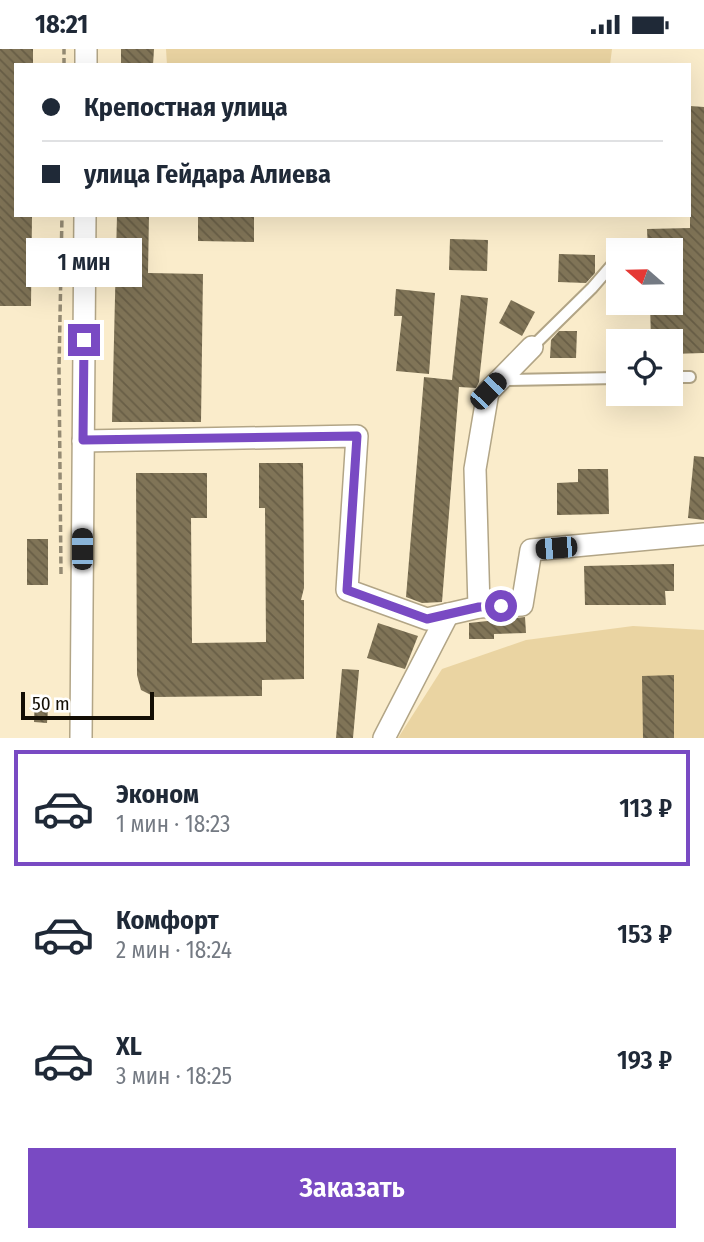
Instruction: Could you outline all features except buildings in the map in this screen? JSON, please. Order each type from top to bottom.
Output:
[{"type":"street","points":[[81,738],[85,217]]},
{"type":"street","points":[[479,607],[475,469],[488,391],[532,347]]},
{"type":"street","points":[[83,440],[357,436],[347,590],[427,619],[479,607],[522,605],[531,550],[704,534]]},
{"type":"street","points":[[384,738],[448,614]]},
{"type":"lane","points":[[532,347],[606,272]]},
{"type":"lane","points":[[683,377],[690,377]]},
{"type":"lane","points":[[499,380],[606,378]]},
{"type":"path","points":[[61,582],[59,369],[62,217]]},
{"type":"shaded area","points":[[166,49],[612,49],[610,63],[167,63]]},
{"type":"shaded area","points":[[633,626],[704,630],[704,738],[398,738],[442,669],[526,640]]},
{"type":"route","points":[[84,340],[83,440],[357,436],[347,590],[427,619],[479,607],[501,606]]}]
